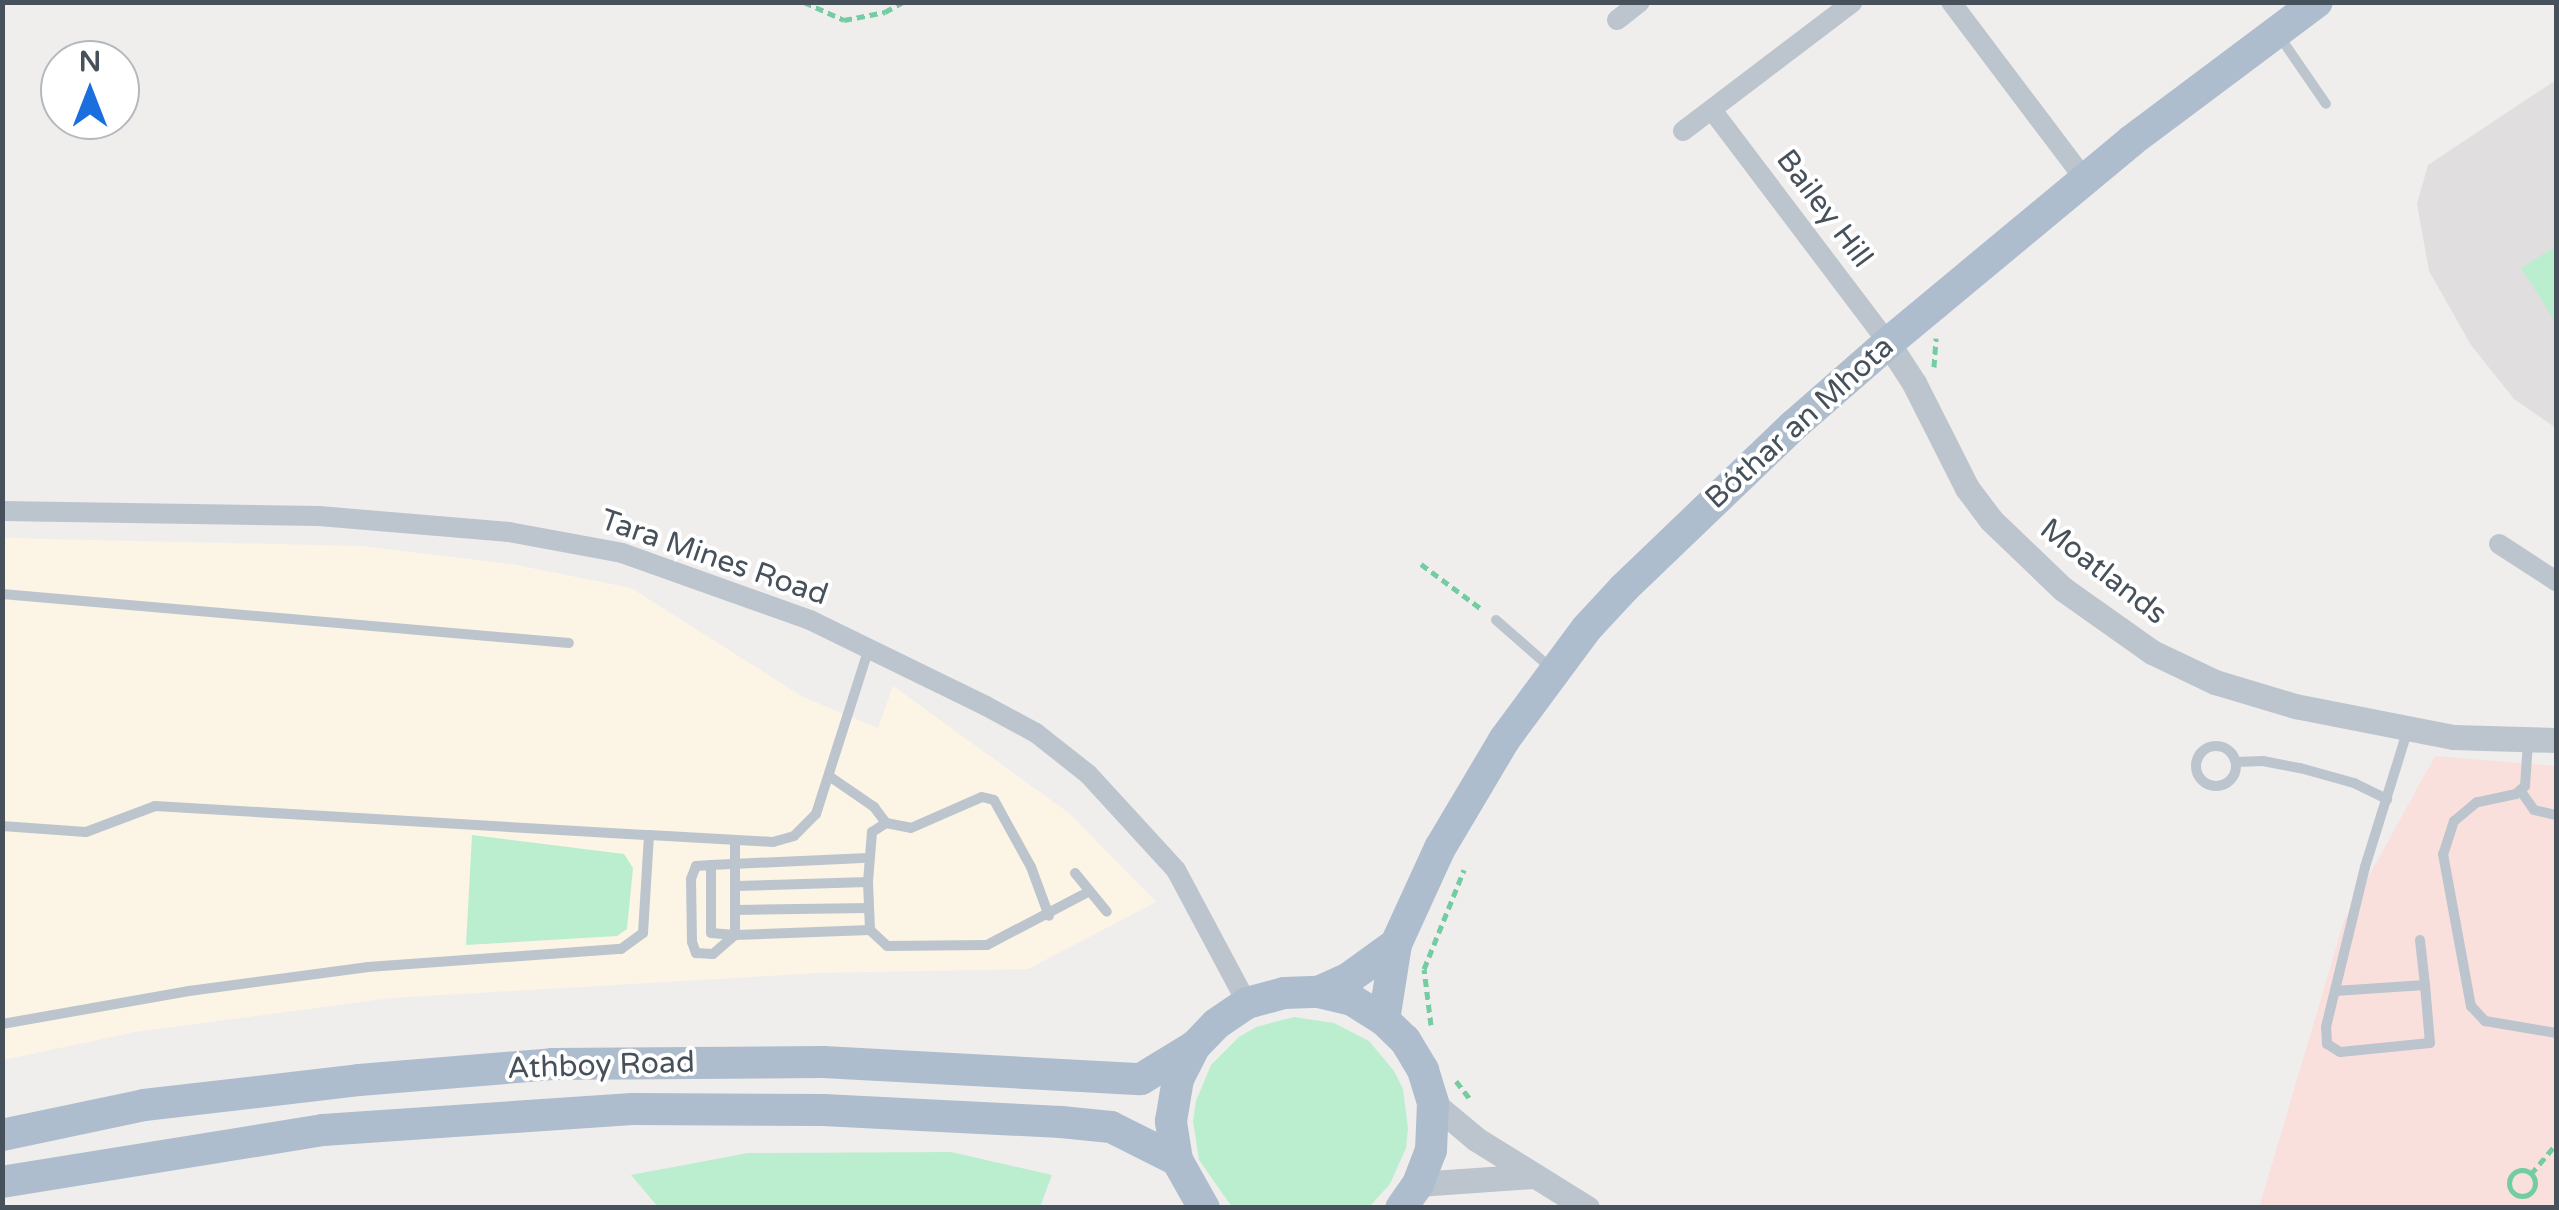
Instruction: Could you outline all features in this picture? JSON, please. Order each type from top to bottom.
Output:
[{"type":"main road","name":"Bóthar an Mhota","points":[[1318,992],[1349,978],[1396,944],[1455,852],[1481,775],[1554,671],[1624,588],[1688,524],[1888,344],[2085,180],[2318,2]]},
{"type":"main road","name":"Bóthar an Mhota","points":[[1384,1020],[1396,944]]},
{"type":"main road","points":[[1247,1003],[1284,993],[1318,992],[1352,1000],[1384,1020],[1405,1040],[1423,1070],[1433,1104],[1431,1150],[1410,1196]]},
{"type":"main road","name":"Athboy Road","points":[[2,1135],[144,1105],[359,1080],[552,1064],[823,1062],[1142,1079],[1195,1046],[1216,1024],[1247,1003]]},
{"type":"main road","points":[[1195,1046],[1178,1079],[1171,1121],[1177,1160],[1197,1203]]},
{"type":"main road","name":"Athboy Road","points":[[2,1182],[323,1130],[483,1115],[632,1109],[823,1110],[1061,1122],[1111,1127],[1177,1160]]},
{"type":"street","points":[[1617,20],[1640,2]]},
{"type":"street","points":[[1683,131],[1853,2]]},
{"type":"street","points":[[1951,2],[2085,180]]},
{"type":"street","name":"Bailey Hill","points":[[1712,110],[1888,344]]},
{"type":"street","name":"Moatlands","points":[[1888,344],[1980,506],[2022,554],[2106,623],[2152,652],[2215,682],[2288,704],[2408,728],[2528,742],[2556,740]]},
{"type":"street","name":"Tara Mines Road","points":[[2,511],[319,516],[454,525],[622,553],[688,575],[869,647],[1036,734],[1120,804],[1176,870],[1247,1003]]},
{"type":"street","points":[[2500,544],[2556,581]]},
{"type":"street","points":[[1433,1104],[1532,1176],[1587,1208]]},
{"type":"street","points":[[1410,1196],[1532,1176]]},
{"type":"lane","points":[[2276,32],[2326,104]]},
{"type":"lane","points":[[2,594],[569,643]]},
{"type":"lane","points":[[1496,620],[1554,671]]},
{"type":"lane","points":[[2,826],[86,832],[155,806],[773,842],[794,836],[816,814],[869,647]]},
{"type":"lane","points":[[2408,728],[2335,991],[2327,1044],[2340,1052],[2430,1042],[2420,940]]},
{"type":"lane","points":[[2528,742],[2526,786],[2476,802],[2454,821],[2444,838],[2445,876],[2468,994],[2477,1015],[2500,1026],[2556,1033]]},
{"type":"lane","points":[[2236,762],[2263,761],[2300,768],[2354,782],[2387,799]]},
{"type":"lane","points":[[829,776],[874,807],[886,822],[911,828],[982,797],[994,800],[1031,867],[1049,916]]},
{"type":"lane","points":[[2520,790],[2534,810],[2556,815]]},
{"type":"lane","points":[[886,822],[872,832],[868,882],[870,930],[887,946],[987,945],[1049,916],[1090,891]]},
{"type":"lane","points":[[2,1024],[189,991],[368,967],[621,949],[643,934],[649,835]]},
{"type":"lane","points":[[735,840],[735,864],[736,886],[735,935],[713,954],[696,952],[692,942],[691,879],[696,866],[711,865],[735,864],[868,858]]},
{"type":"lane","points":[[711,865],[711,933],[870,930]]},
{"type":"lane","points":[[1075,873],[1107,912]]},
{"type":"lane","points":[[736,886],[868,882]]},
{"type":"lane","points":[[736,910],[869,908]]},
{"type":"lane","points":[[2335,991],[2425,984]]},
{"type":"path","points":[[804,2],[844,20],[885,12],[903,2]]},
{"type":"path","points":[[1936,337],[1937,380]]},
{"type":"path","points":[[1421,564],[1496,620]]},
{"type":"path","points":[[1432,1031],[1424,968],[1455,852]]},
{"type":"path","points":[[1448,1066],[1476,1107]]},
{"type":"path","points":[[2530,1174],[2512,1174],[2514,1193],[2532,1192],[2530,1174],[2556,1144]]},
{"type":"shaded area","points":[[2556,80],[2556,428],[2514,399],[2471,345],[2429,271],[2417,204],[2428,165]]},
{"type":"shaded area","points":[[3,538],[361,546],[511,564],[631,588],[803,697],[878,728],[893,686],[1070,814],[1156,902],[1028,969],[818,973],[391,998],[135,1032],[3,1060]]},
{"type":"shaded area","points":[[2435,756],[2556,766],[2556,1207],[2259,1208],[2344,921]]},
{"type":"green space","points":[[2556,246],[2556,323],[2521,268]]},
{"type":"green space","points":[[472,835],[624,854],[633,868],[627,929],[617,936],[466,945]]},
{"type":"green space","points":[[1294,1017],[1334,1023],[1369,1041],[1394,1071],[1403,1089],[1408,1128],[1406,1148],[1390,1184],[1369,1207],[1232,1207],[1199,1160],[1193,1121],[1196,1101],[1211,1065],[1239,1037],[1256,1027]]},
{"type":"green space","points":[[951,1152],[1052,1175],[1040,1207],[658,1207],[631,1175],[748,1153]]}]
